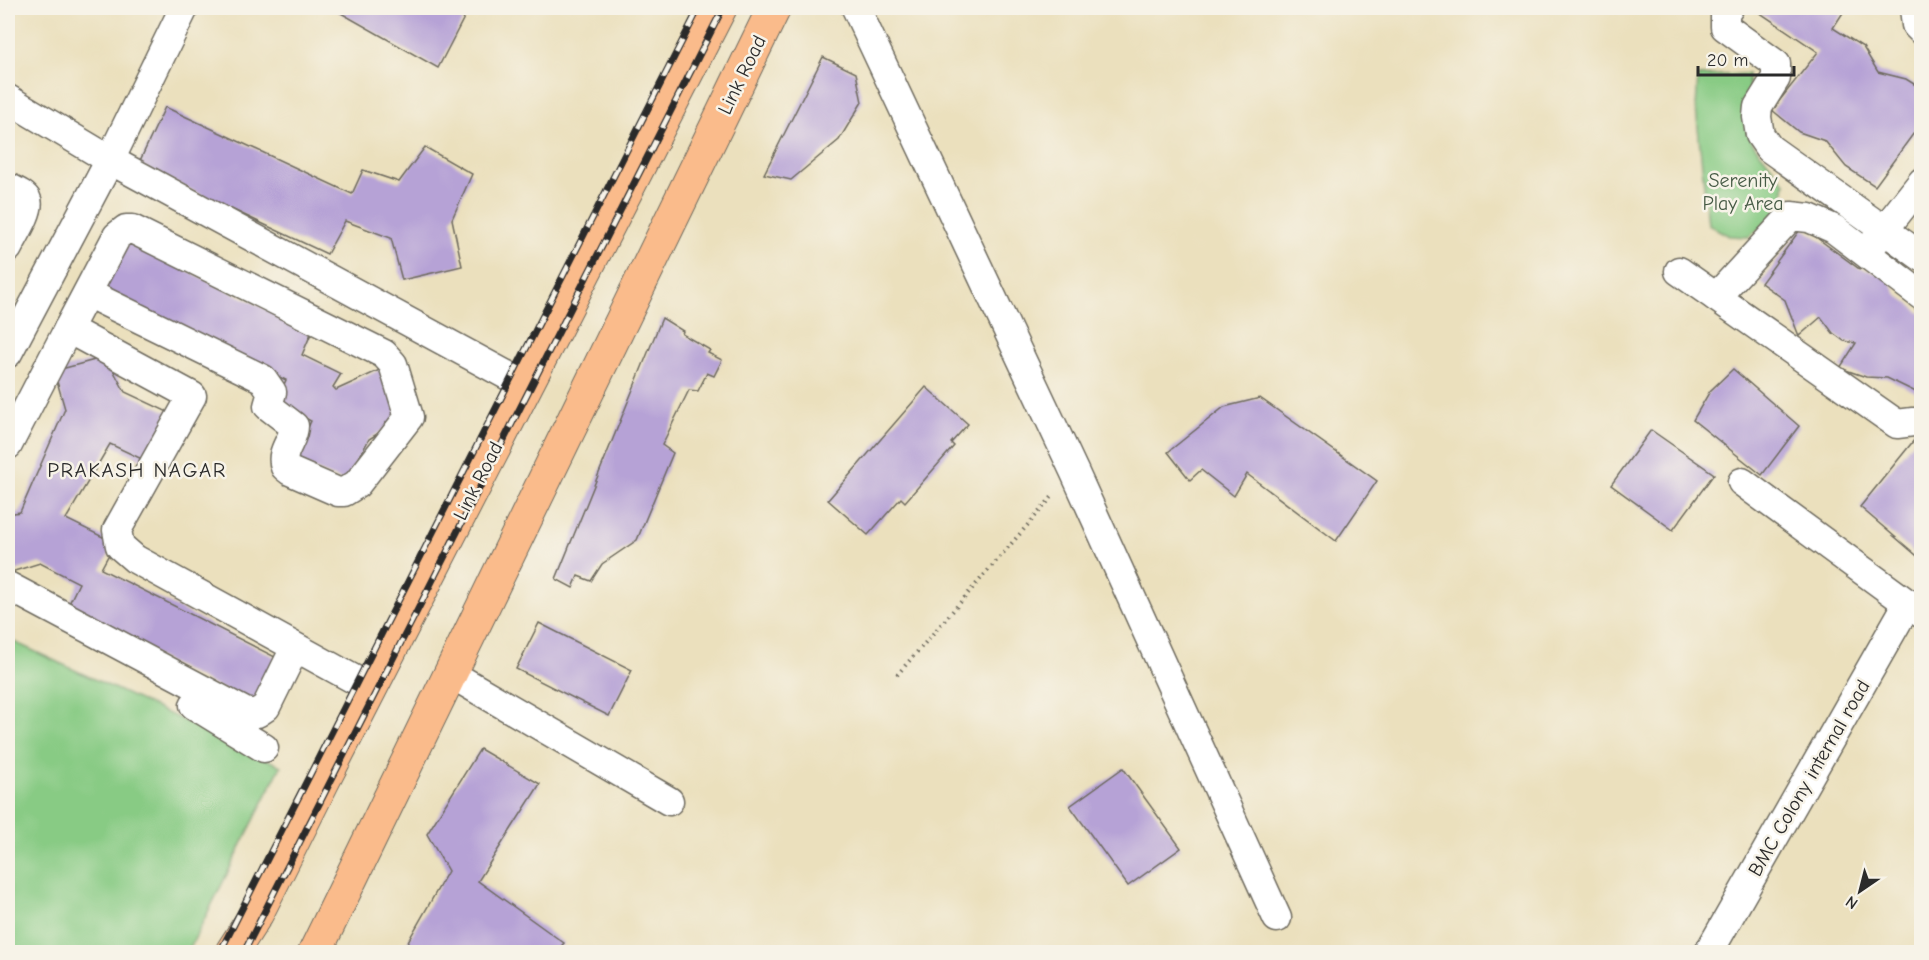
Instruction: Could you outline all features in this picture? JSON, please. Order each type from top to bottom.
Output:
[{"type":"main road","name":"Link Road","points":[[232,952],[257,914],[370,688],[720,8]]},
{"type":"main road","name":"Link Road","points":[[315,952],[774,8]]},
{"type":"street","points":[[8,353],[110,160],[184,8]]},
{"type":"street","points":[[856,8],[1074,471],[1277,918]]},
{"type":"street","points":[[1728,8],[1725,12],[1725,27],[1776,64],[1776,78],[1758,107],[1757,117],[1760,135],[1769,148],[1922,257]]},
{"type":"street","points":[[1914,8],[1916,25],[1922,31]]},
{"type":"street","points":[[8,99],[110,160],[527,386]]},
{"type":"street","points":[[1866,253],[1922,182]]},
{"type":"street","points":[[8,187],[22,195],[28,205],[26,214],[8,248]]},
{"type":"street","points":[[1716,297],[1791,216],[1809,218],[1834,229],[1922,296]]},
{"type":"street","points":[[8,445],[68,329],[117,236],[126,229],[384,354],[393,364],[409,417],[357,484],[344,492],[338,492],[285,467],[283,455],[294,432],[294,426],[268,406],[272,392],[263,379],[87,293]]},
{"type":"street","points":[[1679,271],[1897,424],[1922,423]]},
{"type":"street","points":[[68,329],[192,396]]},
{"type":"street","points":[[214,355],[117,530],[120,546],[135,559],[370,688]]},
{"type":"street","points":[[1742,482],[1915,608]]},
{"type":"street","points":[[8,586],[247,713],[257,713],[266,707],[295,648]]},
{"type":"street","name":"BMC Colony internal road","points":[[1709,952],[1915,608]]},
{"type":"street","points":[[451,674],[669,801]]},
{"type":"street","points":[[150,678],[264,747]]},
{"type":"path","points":[[897,675],[1074,471]]},
{"type":"green space","name":"Serenity Play Area","points":[[1748,74],[1752,142],[1785,183],[1782,207],[1764,225],[1749,237],[1729,236],[1708,224],[1696,108],[1698,76]]},
{"type":"green space","points":[[8,639],[281,766],[188,952],[8,952]]},
{"type":"building","points":[[332,8],[469,8],[438,68]]},
{"type":"building","points":[[1753,8],[1846,8],[1833,28],[1863,47],[1878,72],[1906,79],[1922,89],[1922,122],[1875,186],[1846,167],[1825,141],[1799,132],[1772,110],[1818,52]]},
{"type":"building","points":[[823,57],[856,73],[862,102],[839,140],[791,180],[764,174]]},
{"type":"building","points":[[165,107],[352,194],[363,170],[399,182],[425,147],[472,174],[452,219],[462,266],[402,280],[391,238],[345,221],[327,254],[138,165]]},
{"type":"building","points":[[8,205],[16,209],[8,223]]},
{"type":"building","points":[[1802,227],[1858,268],[1888,276],[1897,295],[1922,314],[1922,395],[1887,378],[1866,377],[1840,368],[1856,343],[1844,341],[1833,333],[1821,317],[1799,336],[1785,300],[1761,283]]},
{"type":"building","points":[[126,241],[312,331],[302,355],[341,374],[333,387],[336,390],[386,367],[404,417],[369,439],[346,482],[293,461],[311,421],[276,402],[286,380],[102,291]]},
{"type":"building","points":[[662,318],[683,331],[682,334],[710,350],[708,353],[722,360],[714,376],[707,373],[698,391],[689,390],[662,445],[673,453],[637,540],[602,564],[591,581],[578,576],[573,588],[556,579]]},
{"type":"building","points":[[106,357],[125,392],[170,413],[146,461],[110,444],[66,519],[115,543],[101,569],[281,660],[257,707],[66,610],[79,583],[40,563],[8,573],[8,514],[20,512],[65,409],[54,371]]},
{"type":"building","points":[[1733,369],[1799,426],[1762,475],[1693,420],[1710,391]]},
{"type":"building","points":[[926,387],[968,424],[951,443],[954,446],[905,502],[901,498],[868,535],[828,500]]},
{"type":"building","points":[[1260,398],[1377,481],[1336,541],[1247,474],[1234,496],[1201,470],[1190,480],[1168,452],[1224,407]]},
{"type":"building","points":[[1651,430],[1714,474],[1673,530],[1611,485]]},
{"type":"building","points":[[1919,434],[1922,436],[1922,560],[1860,507]]},
{"type":"building","points":[[539,623],[632,670],[609,716],[516,669]]},
{"type":"building","points":[[480,749],[540,784],[478,881],[564,943],[556,952],[421,952],[406,945],[448,871],[427,834]]},
{"type":"building","points":[[1123,768],[1181,848],[1128,886],[1070,806]]},
{"type":"railway","points":[[220,952],[699,8]]},
{"type":"railway","points":[[244,952],[723,8]]},
{"type":"district","name":"PRAKASH NAGAR","points":[[137,470]]}]
